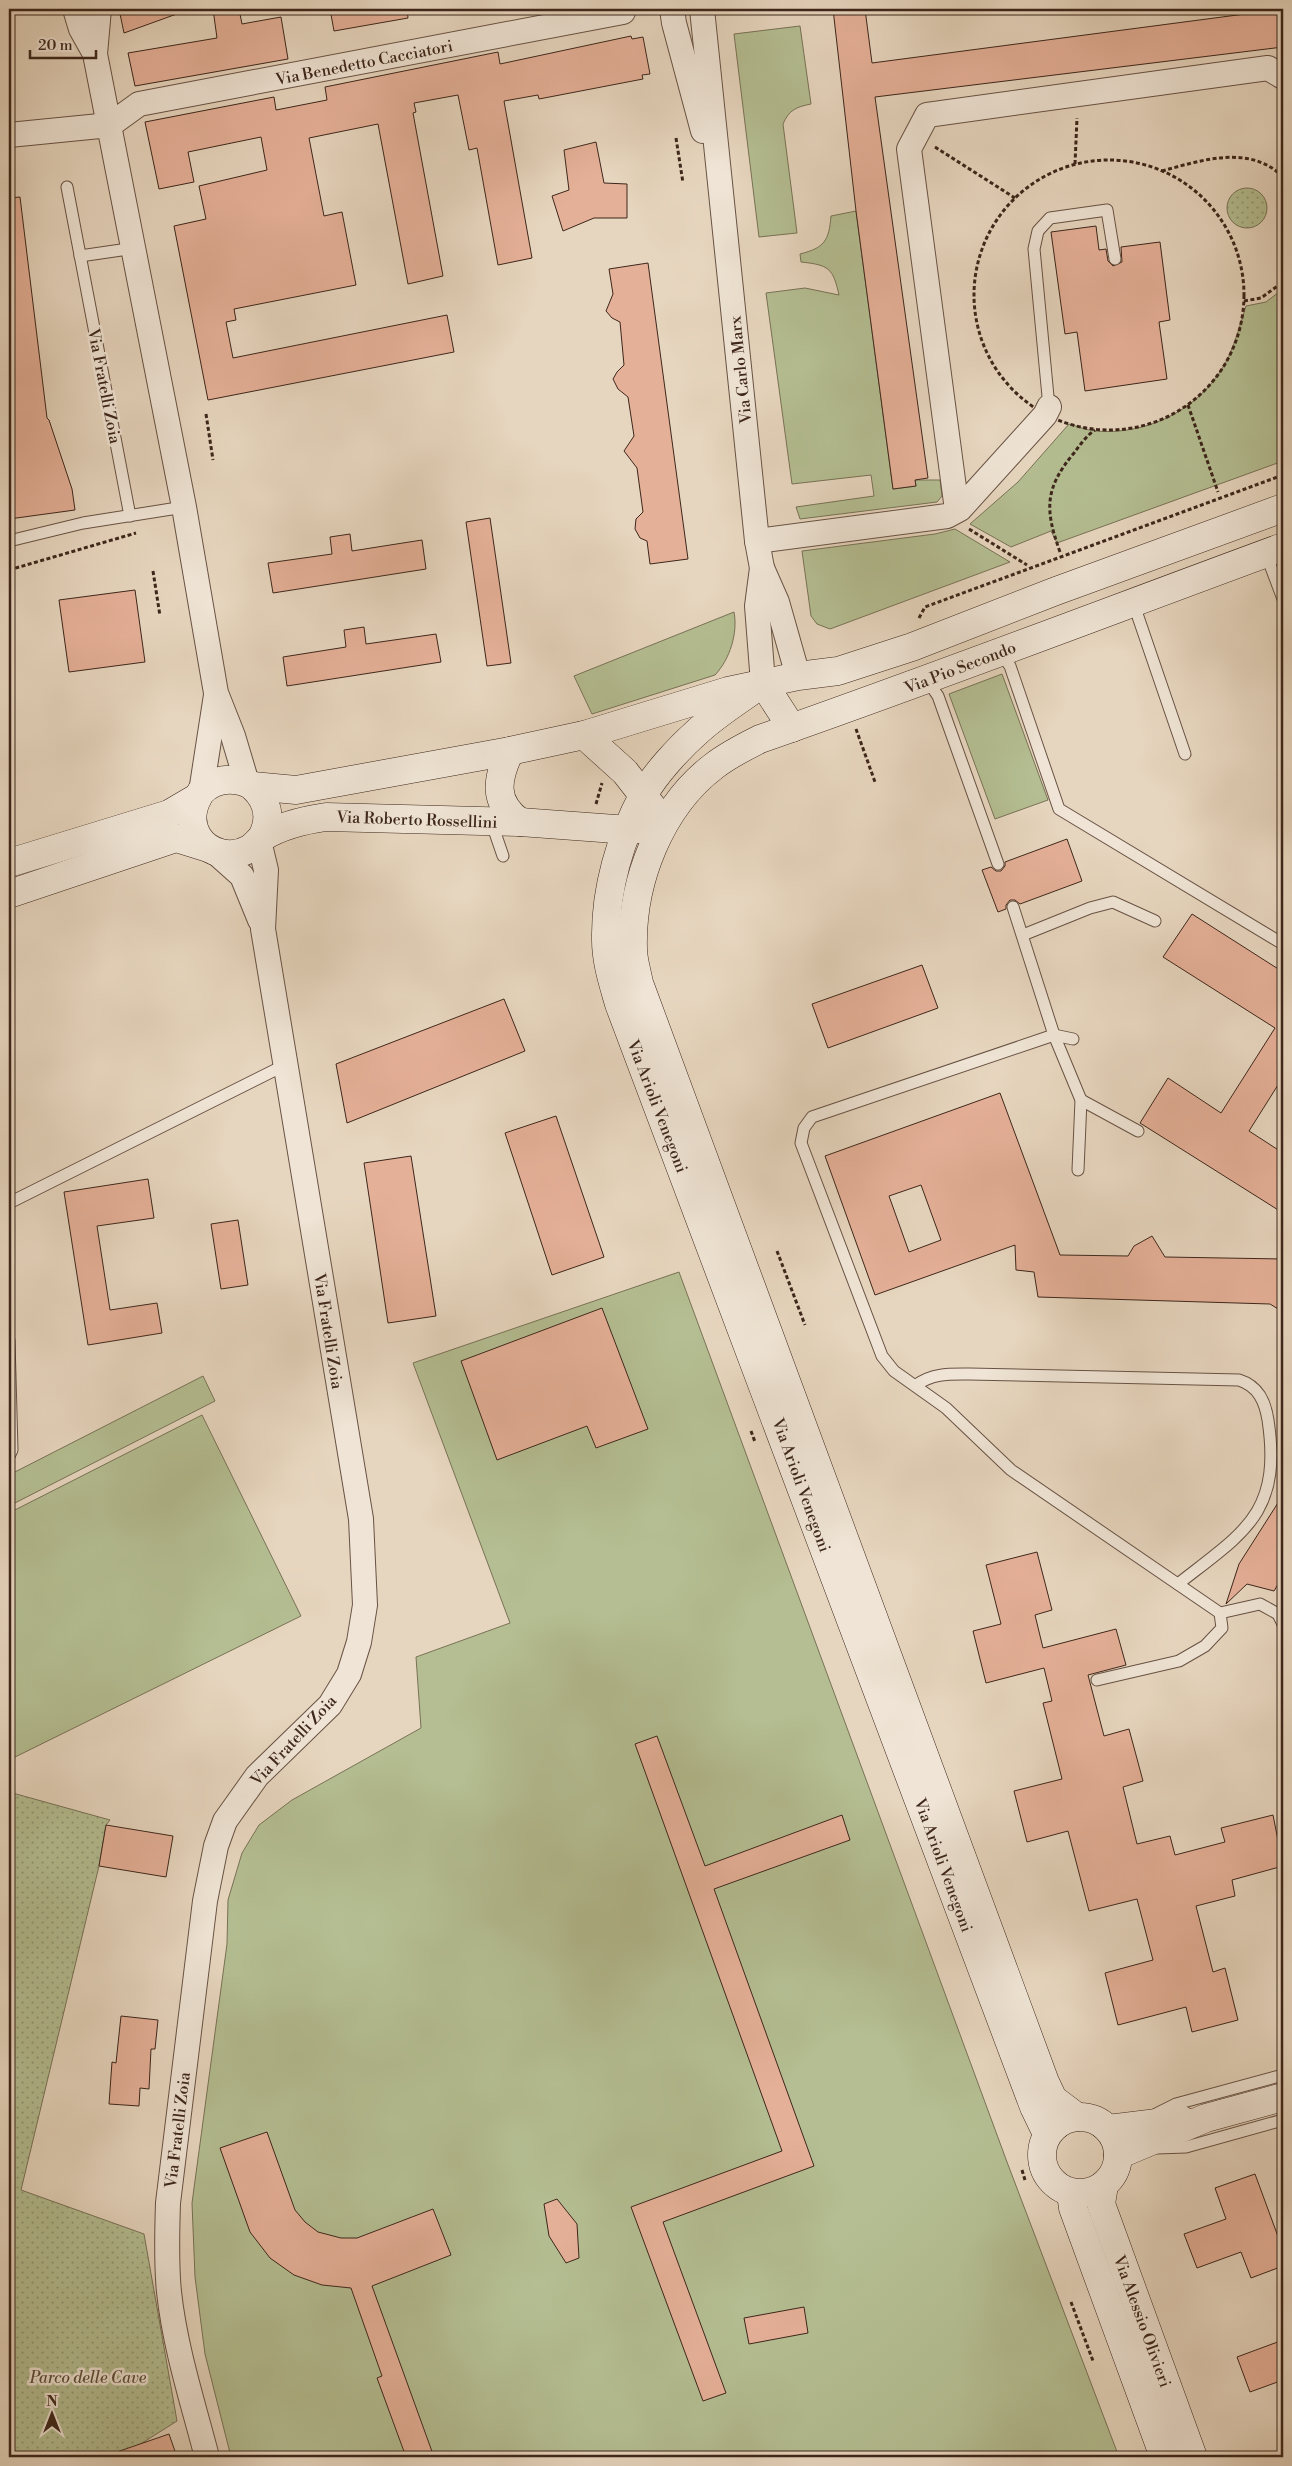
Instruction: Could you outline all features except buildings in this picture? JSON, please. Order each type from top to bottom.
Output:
[{"type":"main road","points":[[584,735],[728,691],[798,676],[838,671],[912,647],[1038,597],[1283,508]]},
{"type":"main road","points":[[1141,559],[1233,542],[1249,543],[1274,550]]},
{"type":"main road","name":"Via Pio Secondo","points":[[664,826],[678,803],[713,766],[734,752],[760,739],[928,680],[1274,550]]},
{"type":"main road","points":[[1000,652],[1007,630],[1038,597]]},
{"type":"main road","points":[[912,647],[928,680]]},
{"type":"main road","name":"Via Carlo Marx","points":[[792,728],[798,676]]},
{"type":"main road","points":[[629,830],[644,794],[654,779],[696,732],[763,683]]},
{"type":"main road","name":"Via Carlo Marx","points":[[763,683],[792,728]]},
{"type":"main road","points":[[584,735],[625,772],[644,794],[664,826]]},
{"type":"main road","name":"Via Roberto Rossellini","points":[[9,894],[50,865],[170,814],[210,784],[223,780],[233,779],[249,784],[296,790],[510,751],[584,735]]},
{"type":"main road","points":[[510,751],[501,769],[498,786],[502,802],[511,816],[520,822]]},
{"type":"main road","name":"Via Fratelli Zoia","points":[[249,784],[263,799],[268,812],[266,828],[261,839]]},
{"type":"main road","name":"Via Fratelli Zoia","points":[[199,794],[192,811],[193,825],[198,838],[211,849]]},
{"type":"main road","name":"Via Roberto Rossellini","points":[[9,863],[50,865],[176,838],[226,854],[240,854],[261,839],[300,821],[326,817],[520,822],[629,830],[664,826]]},
{"type":"main road","name":"Via Arioli Venegoni","points":[[664,826],[651,851],[637,898],[633,951],[639,983],[1046,2082],[1054,2099],[1077,2117]]},
{"type":"main road","name":"Via Arioli Venegoni","points":[[629,830],[616,866],[607,910],[606,942],[610,972],[619,1004],[1046,2134]]},
{"type":"main road","points":[[1124,2140],[1117,2167],[1104,2185],[1098,2189],[1082,2194],[1071,2193],[1055,2185],[1047,2176],[1041,2152],[1046,2134],[1064,2120],[1077,2117],[1094,2120],[1124,2140],[1206,2118],[1245,2119],[1283,2097]]},
{"type":"main road","name":"Via Alessio Olivieri","points":[[1104,2185],[1101,2204],[1193,2457]]},
{"type":"main road","name":"Via Alessio Olivieri","points":[[1071,2193],[1072,2208],[1164,2457]]},
{"type":"street","name":"Via Fratelli Zoia","points":[[75,9],[81,29],[95,54]]},
{"type":"street","name":"Via Fratelli Zoia","points":[[99,9],[95,54],[135,248],[184,507],[216,693],[249,784]]},
{"type":"street","name":"Via Carlo Marx","points":[[672,9],[676,31],[723,200]]},
{"type":"street","name":"Via Carlo Marx","points":[[702,9],[757,541],[762,568],[777,602],[798,676]]},
{"type":"street","name":"Via Benedetto Cacciatori","points":[[110,125],[139,104],[624,12]]},
{"type":"street","points":[[957,510],[909,150],[928,115],[1268,68],[1283,77]]},
{"type":"street","points":[[9,135],[110,125]]},
{"type":"street","points":[[757,541],[935,518],[957,510],[1047,411]]},
{"type":"street","name":"Via Carlo Marx","points":[[762,568],[757,606],[763,683]]},
{"type":"street","name":"Via Fratelli Zoia","points":[[199,794],[216,693]]},
{"type":"street","name":"Via Fratelli Zoia","points":[[206,2457],[176,2332],[166,2246],[168,2203],[204,1901],[216,1846],[225,1821],[257,1776],[330,1705],[349,1674],[359,1642],[364,1605],[361,1519],[263,929],[266,870],[261,839]]},
{"type":"street","name":"Via Fratelli Zoia","points":[[211,849],[242,876],[263,929]]},
{"type":"lane","name":"Via Fratelli Zoia","points":[[67,187],[130,516]]},
{"type":"lane","points":[[1047,411],[1034,249],[1038,231],[1050,218],[1107,210],[1114,259]]},
{"type":"lane","points":[[80,256],[135,248]]},
{"type":"lane","points":[[9,541],[83,523],[184,507]]},
{"type":"lane","points":[[1274,550],[1283,599]]},
{"type":"lane","points":[[1133,602],[1185,754]]},
{"type":"lane","points":[[1000,652],[1010,666],[1059,808],[1283,944]]},
{"type":"lane","points":[[928,680],[938,696],[998,864]]},
{"type":"lane","points":[[491,821],[503,856]]},
{"type":"lane","points":[[1023,934],[1090,908],[1113,902],[1155,921]]},
{"type":"lane","points":[[1013,907],[1054,1035],[1081,1100],[1078,1170]]},
{"type":"lane","points":[[1073,1038],[1054,1035],[812,1117],[804,1128],[801,1143],[882,1356],[894,1371],[946,1408],[1011,1470],[1220,1613],[1260,1604],[1278,1614],[1283,1624]]},
{"type":"lane","points":[[9,1203],[285,1065]]},
{"type":"lane","points":[[1081,1100],[1138,1131]]},
{"type":"lane","points":[[9,1340],[12,1450],[9,1456]]},
{"type":"lane","points":[[916,1385],[924,1379],[938,1374],[1239,1380],[1250,1383],[1258,1390],[1266,1410],[1271,1444],[1269,1487],[1257,1515],[1233,1541],[1178,1584]]},
{"type":"lane","points":[[1097,1680],[1180,1661],[1206,1646],[1222,1628],[1220,1613]]},
{"type":"lane","points":[[1124,2140],[1176,2104],[1283,2075]]},
{"type":"lane","points":[[1124,2140],[1186,2147],[1245,2119],[1283,2120]]},
{"type":"path","points":[[1075,164],[1078,94]]},
{"type":"path","points":[[916,136],[1015,198]]},
{"type":"path","points":[[676,138],[683,183]]},
{"type":"path","points":[[1162,171],[1205,160],[1229,157],[1252,158],[1274,168],[1283,177]]},
{"type":"path","points":[[1060,552],[1051,527],[1050,490],[1069,459],[1093,431],[1132,428],[1165,418],[1188,405],[1206,389],[1221,371],[1235,345],[1244,301],[1244,284],[1239,257],[1230,234],[1216,213],[1200,194],[1183,182],[1162,171],[1131,162],[1099,160],[1075,164],[1046,175],[1015,198],[1000,215],[987,236],[976,266],[973,295],[976,324],[986,351],[1004,380],[1027,403],[1047,411],[1068,424],[1098,430]]},
{"type":"path","points":[[1244,301],[1261,298],[1283,282]]},
{"type":"path","points":[[1188,405],[1218,492]]},
{"type":"path","points":[[206,414],[213,460]]},
{"type":"path","points":[[912,647],[911,634],[925,607],[1283,475]]},
{"type":"path","points":[[957,510],[962,525],[1027,565]]},
{"type":"path","points":[[9,570],[139,532]]},
{"type":"path","points":[[153,571],[160,616]]},
{"type":"path","points":[[854,724],[875,782]]},
{"type":"path","points":[[593,813],[603,778]]},
{"type":"path","points":[[777,1251],[805,1325]]},
{"type":"path","points":[[1022,2170],[1025,2180]]},
{"type":"path","points":[[1071,2302],[1093,2362]]},
{"type":"green space","points":[[800,26],[811,104],[794,110],[788,115],[783,124],[797,233],[759,237],[734,34]]},
{"type":"green space","points":[[1251,188],[1258,191],[1264,197],[1267,208],[1266,216],[1258,225],[1251,228],[1243,228],[1236,225],[1228,216],[1227,204],[1230,197],[1239,189]]},
{"type":"green space","points":[[856,211],[893,489],[916,486],[915,480],[940,480],[942,496],[937,502],[800,519],[796,507],[874,496],[871,475],[792,484],[766,293],[805,288],[839,295],[832,273],[824,267],[801,262],[800,254],[815,249],[824,242],[829,232],[831,216]]},
{"type":"green space","points":[[1283,289],[1283,461],[1057,543],[1051,531],[1011,547],[970,524],[1018,482],[1069,424],[1095,431],[1135,429],[1155,423],[1190,403],[1206,390],[1219,374],[1229,356],[1246,306],[1266,302]]},
{"type":"green space","points":[[955,529],[1010,562],[830,629],[817,624],[811,616],[802,551],[935,534]]},
{"type":"green space","points":[[734,612],[735,628],[732,645],[729,654],[715,675],[592,714],[574,676]]},
{"type":"green space","points":[[1002,674],[1048,800],[995,819],[949,694]]},
{"type":"green space","points":[[679,1272],[1007,2162],[1119,2457],[231,2457],[205,2354],[195,2277],[192,2203],[227,1944],[228,1900],[242,1853],[259,1825],[292,1800],[421,1728],[416,1657],[510,1623],[413,1363]]},
{"type":"green space","points":[[203,1376],[215,1401],[9,1506],[9,1475]]},
{"type":"green space","points":[[202,1415],[301,1616],[9,1760],[9,1513]]},
{"type":"green space","name":"Parco delle Cave","points":[[9,1792],[110,1820],[106,1825],[99,1866],[21,2190],[144,2234],[177,2421],[120,2457],[9,2457]]}]
